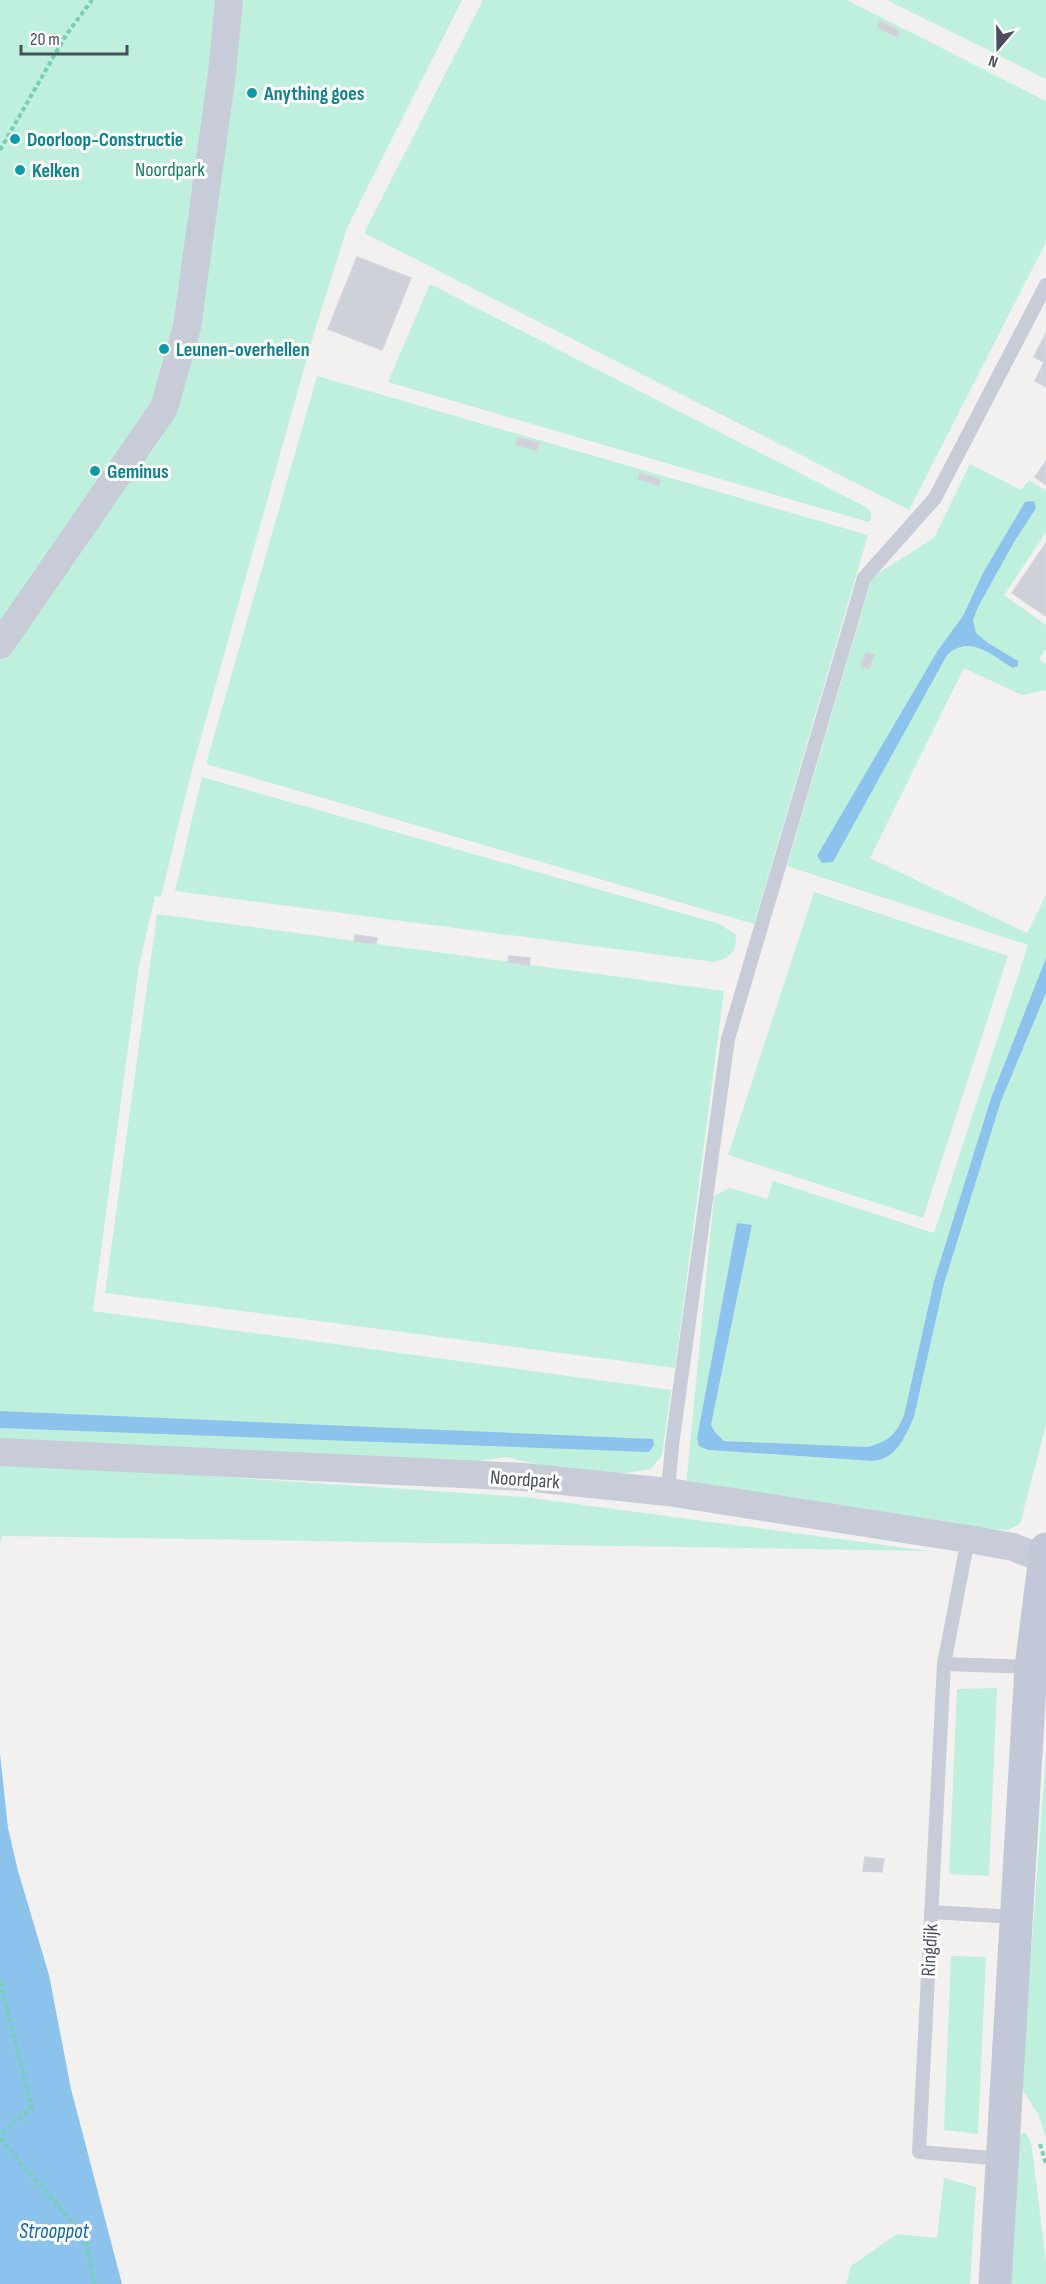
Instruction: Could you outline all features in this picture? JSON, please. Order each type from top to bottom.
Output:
[{"type":"main road","points":[[995,2284],[1031,1667],[1045,1554]]},
{"type":"street","points":[[0,645],[164,408],[187,327],[222,73],[229,0]]},
{"type":"street","name":"Noordpark","points":[[0,1452],[524,1477],[668,1492],[968,1539],[1045,1554]]},
{"type":"lane","points":[[668,1492],[728,1039],[864,578],[935,498],[1046,285]]},
{"type":"lane","name":"Ringdijk","points":[[968,1539],[944,1664],[920,2152],[1003,2159]]},
{"type":"lane","points":[[944,1664],[1031,1667]]},
{"type":"lane","points":[[931,1912],[1016,1917]]},
{"type":"path","points":[[0,150],[66,35],[92,0]]},
{"type":"path","points":[[0,1982],[32,2107],[0,2137],[84,2235],[95,2284]]},
{"type":"green space","name":"Noordpark","points":[[0,0],[462,0],[347,228],[314,333],[191,773],[161,897],[155,896],[139,966],[93,1311],[671,1390],[662,1455],[651,1469],[614,1475],[570,1471],[505,1457],[474,1462],[0,1456]]},
{"type":"green space","points":[[483,0],[847,0],[1046,101],[1046,242],[909,510],[364,233]]},
{"type":"green space","points":[[887,0],[1046,0],[1046,79]]},
{"type":"green space","points":[[430,284],[866,507],[871,513],[871,520],[868,522],[388,382]]},
{"type":"green space","points":[[317,376],[868,535],[754,924],[206,764]]},
{"type":"green space","points":[[970,464],[1021,490],[1029,480],[1046,491],[1046,532],[1004,595],[1046,625],[1046,649],[1039,659],[1046,664],[1046,690],[1022,695],[964,668],[870,858],[1027,933],[1046,895],[1046,958],[991,1098],[934,1281],[904,1415],[898,1428],[887,1439],[868,1447],[724,1441],[715,1432],[711,1425],[752,1226],[737,1223],[697,1438],[708,1450],[872,1461],[887,1457],[899,1446],[914,1417],[944,1284],[1001,1101],[1046,993],[1046,1425],[1020,1524],[1008,1530],[967,1528],[686,1486],[714,1196],[730,1188],[767,1199],[773,1181],[934,1233],[1028,945],[787,866],[872,577],[934,538]]},
{"type":"green space","points":[[202,777],[720,924],[736,935],[734,950],[725,958],[714,962],[175,891]]},
{"type":"green space","points":[[814,892],[1008,956],[923,1218],[728,1155]]},
{"type":"green space","points":[[157,914],[724,991],[675,1368],[105,1293]]},
{"type":"green space","points":[[0,1462],[524,1497],[929,1551],[3,1536],[0,1542]]},
{"type":"green space","points":[[997,1688],[989,1876],[949,1874],[957,1689]]},
{"type":"green space","points":[[1046,1753],[1046,2138],[1039,2116],[1021,2087]]},
{"type":"green space","points":[[951,1956],[986,1957],[978,2134],[944,2130]]},
{"type":"green space","points":[[1025,2132],[1031,2142],[1046,2261],[1046,2284],[1011,2284],[1019,2135]]},
{"type":"green space","points":[[944,2178],[976,2187],[970,2284],[846,2284],[851,2266],[897,2234],[937,2238]]},
{"type":"water","points":[[1034,501],[1036,508],[1014,542],[973,620],[976,633],[1018,661],[1018,666],[1013,668],[989,653],[972,646],[964,646],[947,655],[833,862],[822,863],[817,856],[938,650],[963,616],[983,573],[1025,502]]},
{"type":"water","points":[[1046,958],[1046,993],[1001,1101],[944,1284],[914,1417],[899,1446],[887,1457],[872,1461],[708,1450],[699,1446],[697,1438],[737,1223],[752,1225],[711,1425],[715,1432],[724,1441],[868,1447],[887,1439],[898,1428],[904,1415],[934,1281],[991,1098]]},
{"type":"water","points":[[0,1411],[653,1439],[654,1445],[649,1452],[0,1428]]},
{"type":"water","name":"Strooppot","points":[[0,1754],[8,1828],[18,1871],[49,1975],[71,2089],[122,2284],[0,2284]]},
{"type":"building","points":[[880,21],[899,31],[897,37],[877,27]]},
{"type":"building","points":[[357,257],[411,278],[382,350],[328,329]]},
{"type":"building","points":[[1046,333],[1046,387],[1035,381],[1044,362],[1034,357]]},
{"type":"building","points":[[518,438],[539,443],[536,450],[516,444]]},
{"type":"building","points":[[1046,461],[1046,485],[1035,477]]},
{"type":"building","points":[[640,473],[660,479],[659,485],[638,479]]},
{"type":"building","points":[[1046,543],[1046,616],[1012,593]]},
{"type":"building","points":[[866,653],[874,655],[869,669],[861,666]]},
{"type":"building","points":[[355,935],[377,938],[376,944],[354,941]]},
{"type":"building","points":[[509,956],[530,958],[529,965],[508,962]]},
{"type":"building","points":[[865,1857],[884,1859],[882,1872],[863,1871]]},
{"type":"place","name":"Anything goes","points":[[252,93]]},
{"type":"place","name":"Doorloop-Constructie","points":[[15,139]]},
{"type":"place","name":"Kelken","points":[[20,170]]},
{"type":"place","name":"Leunen-overhellen","points":[[164,349]]},
{"type":"place","name":"Geminus","points":[[95,471]]}]
